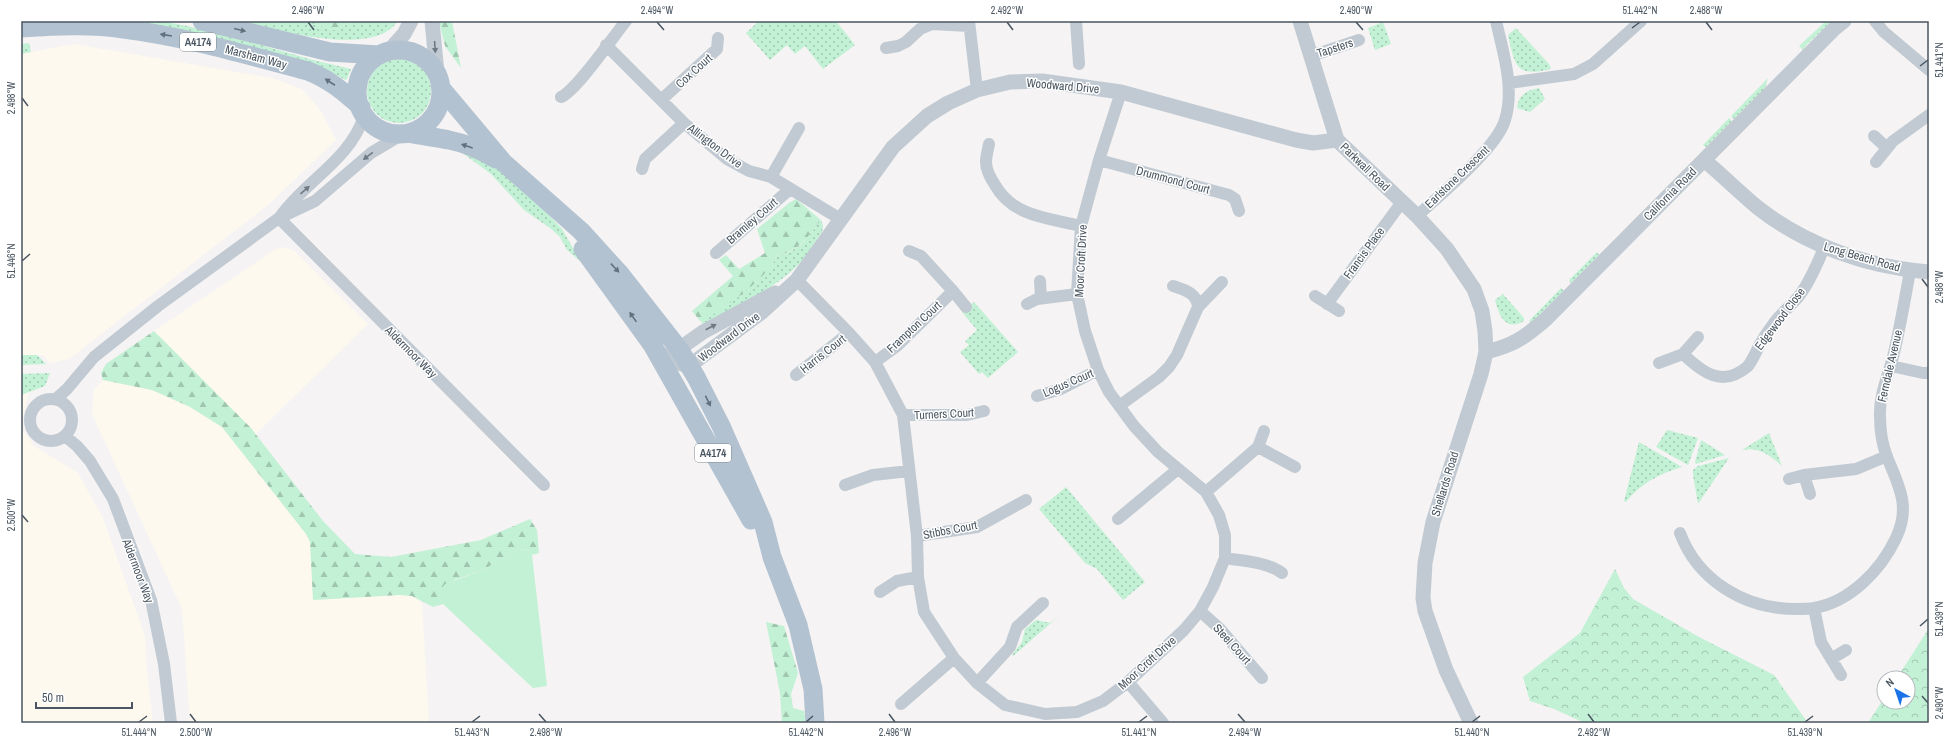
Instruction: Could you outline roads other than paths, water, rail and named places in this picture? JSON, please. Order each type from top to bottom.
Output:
[{"type":"main road","name":"Marsham Way","points":[[202,21],[278,41],[330,52],[384,53]]},
{"type":"main road","name":"Marsham Way","points":[[21,28],[76,26],[123,28],[181,38],[308,71],[339,87],[362,112]]},
{"type":"main road","name":"A4174","points":[[384,53],[403,50],[417,54],[429,62],[439,80],[503,162],[581,231],[621,275],[696,377],[721,426],[760,516],[772,557],[798,625],[813,689],[815,723]]},
{"type":"main road","points":[[362,112],[357,97],[358,84],[367,65],[384,53]]},
{"type":"main road","points":[[404,134],[419,129],[430,121],[435,115],[440,102],[439,80]]},
{"type":"main road","name":"A4174","points":[[362,112],[374,126],[391,134],[404,134],[449,140],[478,150],[503,162]]},
{"type":"main road","name":"A4174","points":[[547,202],[593,262],[654,349],[772,557]]},
{"type":"main road","name":"A4174","points":[[683,360],[682,373],[687,387],[707,426],[726,478]]},
{"type":"street","points":[[384,53],[404,34],[411,21]]},
{"type":"street","points":[[432,21],[439,80]]},
{"type":"street","points":[[561,97],[567,94],[577,84],[626,21]]},
{"type":"street","points":[[1076,21],[1079,64]]},
{"type":"street","name":"Parkwall Road","points":[[1300,21],[1337,140],[1417,216],[1447,250]]},
{"type":"street","name":"Earlstone Crescent","points":[[1417,216],[1487,149],[1498,135],[1505,121],[1509,83],[1496,21]]},
{"type":"street","points":[[1509,83],[1574,74],[1593,64],[1641,21]]},
{"type":"street","name":"California Road","points":[[1486,352],[1507,347],[1527,336],[1546,319],[1834,29],[1844,21]]},
{"type":"street","points":[[1875,21],[1884,32],[1929,70]]},
{"type":"street","points":[[886,48],[898,46],[906,42],[920,29],[932,24],[969,23],[977,90]]},
{"type":"street","name":"Cox Court","points":[[661,100],[717,49],[718,38]]},
{"type":"street","name":"Tapsters","points":[[1310,56],[1359,40]]},
{"type":"street","name":"Allington Drive","points":[[606,45],[684,123],[728,159],[749,171],[771,178],[842,220]]},
{"type":"street","name":"Woodward Drive","points":[[654,349],[671,361],[683,360],[703,332],[797,280],[842,220],[893,147],[927,116],[948,103],[977,90],[1010,82],[1042,81],[1121,92],[1296,140],[1313,143],[1337,140]]},
{"type":"street","name":"Moor Croft Drive","points":[[797,280],[875,362],[903,415],[916,536],[918,578],[924,612],[954,658],[977,683],[1005,705],[1044,718],[1077,712],[1103,701],[1128,682],[1184,630],[1200,612],[1213,587],[1225,558],[1225,535],[1219,514],[1206,492],[1178,469],[1134,426],[1119,406],[1098,370],[1085,331],[1076,294],[1081,226],[1099,160],[1121,92]]},
{"type":"street","points":[[279,218],[290,202],[333,164],[353,140],[360,128],[362,112]]},
{"type":"street","points":[[1876,162],[1893,141],[1929,115]]},
{"type":"street","points":[[642,169],[645,159],[684,123]]},
{"type":"street","points":[[771,178],[799,128]]},
{"type":"street","points":[[56,399],[70,410],[72,416],[71,428],[65,436],[58,440],[49,441],[40,438],[33,430],[30,420],[32,412],[37,405],[45,400],[56,399],[68,389],[94,357],[158,306],[279,218],[315,201],[371,153],[404,134]]},
{"type":"street","points":[[1874,136],[1887,148]]},
{"type":"street","points":[[989,144],[986,163],[990,178],[1000,194],[1011,205],[1023,212],[1081,226]]},
{"type":"street","name":"Drummond Court","points":[[1099,160],[1229,195],[1235,199],[1239,211]]},
{"type":"street","name":"Long Beach Road","points":[[1704,160],[1757,207],[1824,248],[1877,264],[1910,271],[1929,272]]},
{"type":"street","name":"Bramley Court","points":[[716,253],[789,190]]},
{"type":"street","name":"Francis Place","points":[[1327,304],[1402,202]]},
{"type":"street","name":"Aldermoor Way","points":[[279,218],[544,485]]},
{"type":"street","name":"Edgewood Close","points":[[1683,354],[1700,370],[1713,376],[1722,377],[1735,374],[1748,366],[1763,339],[1776,321],[1800,296],[1814,272],[1824,248]]},
{"type":"street","name":"Shellards Road","points":[[1447,250],[1474,289],[1482,311],[1486,352],[1481,374],[1433,522],[1424,563],[1423,598],[1425,611],[1446,670],[1471,723]]},
{"type":"street","points":[[909,251],[921,256],[966,306]]},
{"type":"street","name":"Ferndale Avenue","points":[[1680,533],[1685,546],[1708,577],[1725,590],[1764,606],[1788,609],[1814,608],[1836,600],[1864,583],[1875,572],[1896,538],[1903,518],[1903,499],[1897,478],[1887,456],[1881,434],[1880,414],[1910,271]]},
{"type":"street","points":[[1040,281],[1041,298]]},
{"type":"street","points":[[1119,406],[1159,377],[1169,367],[1177,355],[1198,306],[1222,282]]},
{"type":"street","points":[[1173,286],[1189,292],[1194,296],[1198,301],[1198,306]]},
{"type":"street","name":"Frampton Court","points":[[875,362],[897,346],[953,291]]},
{"type":"street","points":[[1027,304],[1041,298],[1076,294]]},
{"type":"street","points":[[1315,296],[1339,312]]},
{"type":"street","name":"Harris Court","points":[[796,375],[849,333]]},
{"type":"street","points":[[1659,363],[1683,354],[1698,337]]},
{"type":"street","points":[[1891,366],[1929,373]]},
{"type":"street","name":"Logus Court","points":[[1038,396],[1061,389],[1098,370]]},
{"type":"street","name":"Turners Court","points":[[903,415],[967,415],[984,411]]},
{"type":"street","points":[[1206,492],[1258,446],[1264,431]]},
{"type":"street","name":"Aldermoor Way","points":[[65,436],[77,446],[90,461],[113,500],[151,600],[164,664],[171,723]]},
{"type":"street","points":[[1258,446],[1295,467]]},
{"type":"street","points":[[1789,479],[1804,475],[1856,469],[1887,456]]},
{"type":"street","points":[[1118,519],[1178,469]]},
{"type":"street","points":[[845,485],[873,475],[909,471]]},
{"type":"street","points":[[1804,475],[1810,494]]},
{"type":"street","name":"Stibbs Court","points":[[916,536],[977,526],[1026,500]]},
{"type":"street","points":[[1225,558],[1267,566],[1276,569],[1282,574]]},
{"type":"street","points":[[880,592],[897,581],[918,578]]},
{"type":"street","points":[[977,683],[1010,647],[1017,627],[1044,604]]},
{"type":"street","points":[[1814,608],[1821,642],[1841,675]]},
{"type":"street","name":"Steel Court","points":[[1200,612],[1220,629],[1262,678]]},
{"type":"street","points":[[1832,659],[1846,650]]},
{"type":"street","points":[[901,704],[954,658]]},
{"type":"street","points":[[1128,682],[1163,723]]}]
